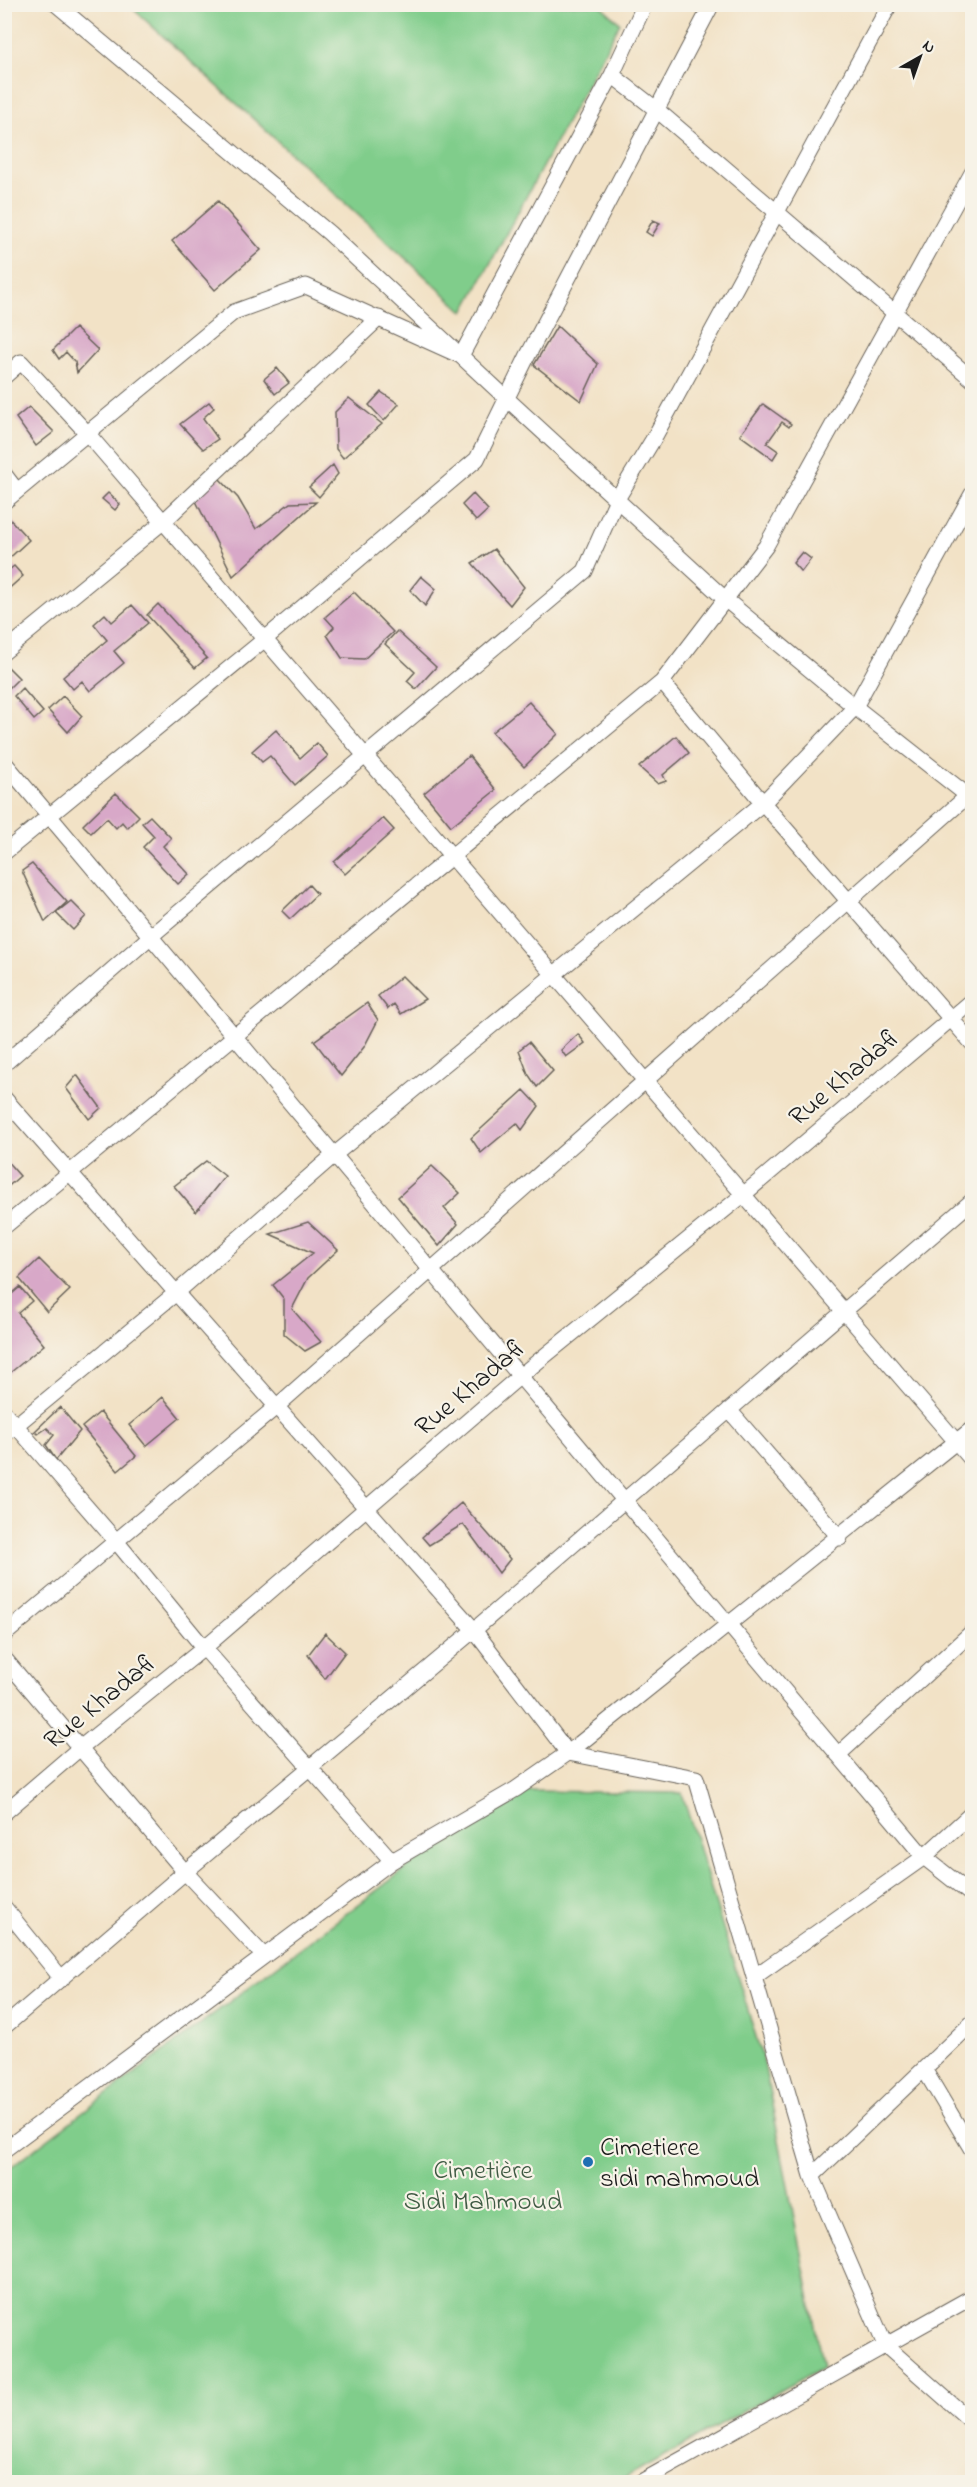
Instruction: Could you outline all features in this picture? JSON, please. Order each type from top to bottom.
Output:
[{"type":"street","points":[[4,1635],[276,1407],[430,1269],[972,796],[855,707],[725,599],[329,233],[56,4]]},
{"type":"street","points":[[461,356],[612,75],[645,4]]},
{"type":"street","points":[[4,853],[265,639],[477,459],[506,398],[712,4]]},
{"type":"street","points":[[4,1064],[151,936],[585,571],[618,499],[654,438],[890,4]]},
{"type":"street","points":[[612,75],[657,110],[972,379]]},
{"type":"street","points":[[4,1227],[662,682],[766,546],[972,173]]},
{"type":"street","points":[[4,502],[234,312],[306,286],[461,356]]},
{"type":"street","points":[[4,652],[164,521],[379,318]]},
{"type":"street","points":[[4,376],[21,362],[87,433],[972,1460]]},
{"type":"street","points":[[4,474],[17,491]]},
{"type":"street","points":[[10,1430],[176,1293],[334,1155],[763,803],[855,707],[972,494]]},
{"type":"street","points":[[662,682],[763,803],[972,1043]]},
{"type":"street","points":[[4,762],[924,1857],[972,1895]]},
{"type":"street","name":"Rue Khadafi","points":[[4,1813],[204,1648],[520,1376],[743,1195],[972,1001]]},
{"type":"street","points":[[4,1098],[474,1630],[568,1753],[696,1778],[812,2176],[885,2345],[972,2422]]},
{"type":"street","points":[[4,2027],[474,1630],[972,1201]]},
{"type":"street","points":[[729,1410],[840,1538]]},
{"type":"street","points":[[4,1412],[10,1430],[116,1541],[204,1648],[312,1767],[392,1861]]},
{"type":"street","points":[[4,2150],[392,1861],[516,1789],[568,1753],[730,1626],[972,1430]]},
{"type":"street","points":[[838,1755],[972,1632]]},
{"type":"street","points":[[4,1658],[185,1872],[264,1956]]},
{"type":"street","points":[[754,1977],[924,1857],[972,1813]]},
{"type":"street","points":[[4,1907],[62,1979]]},
{"type":"street","points":[[812,2176],[972,2023]]},
{"type":"street","points":[[924,2069],[972,2150]]},
{"type":"street","points":[[652,2480],[972,2296]]},
{"type":"green space","points":[[129,5],[600,5],[620,23],[464,312]]},
{"type":"green space","name":"Cimetière Sidi Mahmoud","points":[[529,1791],[682,1793],[764,2063],[823,2367],[617,2482],[5,2482],[4,2172],[457,1830]]},
{"type":"building","points":[[218,201],[261,250],[215,290],[172,241]]},
{"type":"building","points":[[653,220],[660,223],[652,236],[646,232]]},
{"type":"building","points":[[557,326],[598,364],[581,401],[534,365]]},
{"type":"building","points":[[75,328],[98,350],[77,373],[75,362],[66,352],[59,359],[53,350]]},
{"type":"building","points":[[277,368],[289,383],[275,394],[264,379]]},
{"type":"building","points":[[381,392],[399,404],[384,421],[369,405]]},
{"type":"building","points":[[349,398],[382,424],[343,458],[336,449],[335,412]]},
{"type":"building","points":[[209,402],[214,408],[203,418],[218,439],[203,449],[180,424]]},
{"type":"building","points":[[763,404],[791,424],[789,427],[782,422],[767,443],[778,451],[773,459],[740,435]]},
{"type":"building","points":[[29,407],[54,432],[36,446],[16,418]]},
{"type":"building","points":[[333,465],[338,474],[319,497],[309,487]]},
{"type":"building","points":[[217,476],[238,498],[256,529],[290,503],[316,502],[233,576],[195,499]]},
{"type":"building","points":[[108,493],[120,504],[115,510],[102,499]]},
{"type":"building","points":[[473,494],[488,510],[476,521],[462,505]]},
{"type":"building","points":[[7,516],[29,540],[4,563],[4,518]]},
{"type":"building","points":[[494,549],[524,587],[510,605],[472,563]]},
{"type":"building","points":[[802,552],[811,559],[801,572],[793,563]]},
{"type":"building","points":[[14,566],[23,576],[4,593],[4,574]]},
{"type":"building","points":[[421,576],[436,589],[425,606],[410,590]]},
{"type":"building","points":[[354,592],[393,632],[364,659],[342,658],[327,635],[334,627],[325,617]]},
{"type":"building","points":[[158,604],[207,658],[195,668],[147,615]]},
{"type":"building","points":[[132,605],[148,623],[114,651],[124,663],[90,691],[82,681],[73,689],[63,677],[107,640],[94,624],[105,614],[112,622]]},
{"type":"building","points":[[397,631],[436,667],[416,689],[407,681],[415,672],[385,644]]},
{"type":"building","points":[[4,663],[19,678],[8,689],[4,685]]},
{"type":"building","points":[[22,688],[43,712],[34,720],[14,696]]},
{"type":"building","points":[[63,696],[82,716],[68,732],[48,710]]},
{"type":"building","points":[[529,702],[558,734],[524,767],[492,732]]},
{"type":"building","points":[[276,730],[300,758],[317,743],[328,756],[295,785],[270,756],[262,762],[252,751]]},
{"type":"building","points":[[676,736],[689,753],[663,775],[666,781],[658,784],[639,767]]},
{"type":"building","points":[[469,756],[496,790],[451,826],[424,793]]},
{"type":"building","points":[[116,793],[139,816],[127,828],[122,822],[116,828],[107,818],[91,833],[83,825]]},
{"type":"building","points":[[150,816],[171,838],[163,846],[189,874],[178,884],[143,847],[154,836],[142,823]]},
{"type":"building","points":[[383,818],[394,830],[345,874],[334,862]]},
{"type":"building","points":[[32,864],[67,902],[45,922],[22,871]]},
{"type":"building","points":[[309,885],[317,894],[290,919],[282,911]]},
{"type":"building","points":[[71,901],[86,916],[73,930],[56,913]]},
{"type":"building","points":[[402,976],[425,999],[401,1014],[394,1004],[388,1009],[378,996]]},
{"type":"building","points":[[367,1003],[378,1020],[364,1047],[341,1076],[314,1041]]},
{"type":"building","points":[[578,1034],[585,1043],[566,1057],[561,1050]]},
{"type":"building","points":[[529,1042],[553,1071],[537,1087],[528,1074],[519,1050]]},
{"type":"building","points":[[77,1075],[101,1108],[89,1119],[66,1088]]},
{"type":"building","points":[[524,1090],[539,1106],[522,1130],[517,1123],[481,1153],[471,1138]]},
{"type":"building","points":[[4,1158],[20,1176],[4,1190]]},
{"type":"building","points":[[206,1161],[225,1176],[196,1212],[174,1186]]},
{"type":"building","points":[[432,1166],[460,1193],[444,1208],[458,1224],[439,1246],[398,1197]]},
{"type":"building","points":[[308,1222],[338,1250],[308,1278],[292,1309],[321,1342],[305,1351],[284,1334],[284,1299],[273,1285],[313,1253],[270,1234]]},
{"type":"building","points":[[39,1259],[70,1290],[47,1312],[19,1278]]},
{"type":"building","points":[[20,1287],[32,1301],[18,1313],[44,1345],[5,1377],[5,1300]]},
{"type":"building","points":[[163,1397],[180,1418],[146,1446],[129,1425]]},
{"type":"building","points":[[60,1407],[80,1431],[56,1460],[46,1445],[54,1435],[47,1428],[38,1434],[34,1432]]},
{"type":"building","points":[[100,1412],[136,1456],[118,1471],[82,1427]]},
{"type":"building","points":[[461,1503],[510,1559],[499,1573],[463,1524],[429,1545],[422,1537]]},
{"type":"building","points":[[325,1633],[345,1652],[325,1679],[308,1655]]},
{"type":"place","name":"Cimetiere sidi mahmoud","points":[[588,2162]]}]
